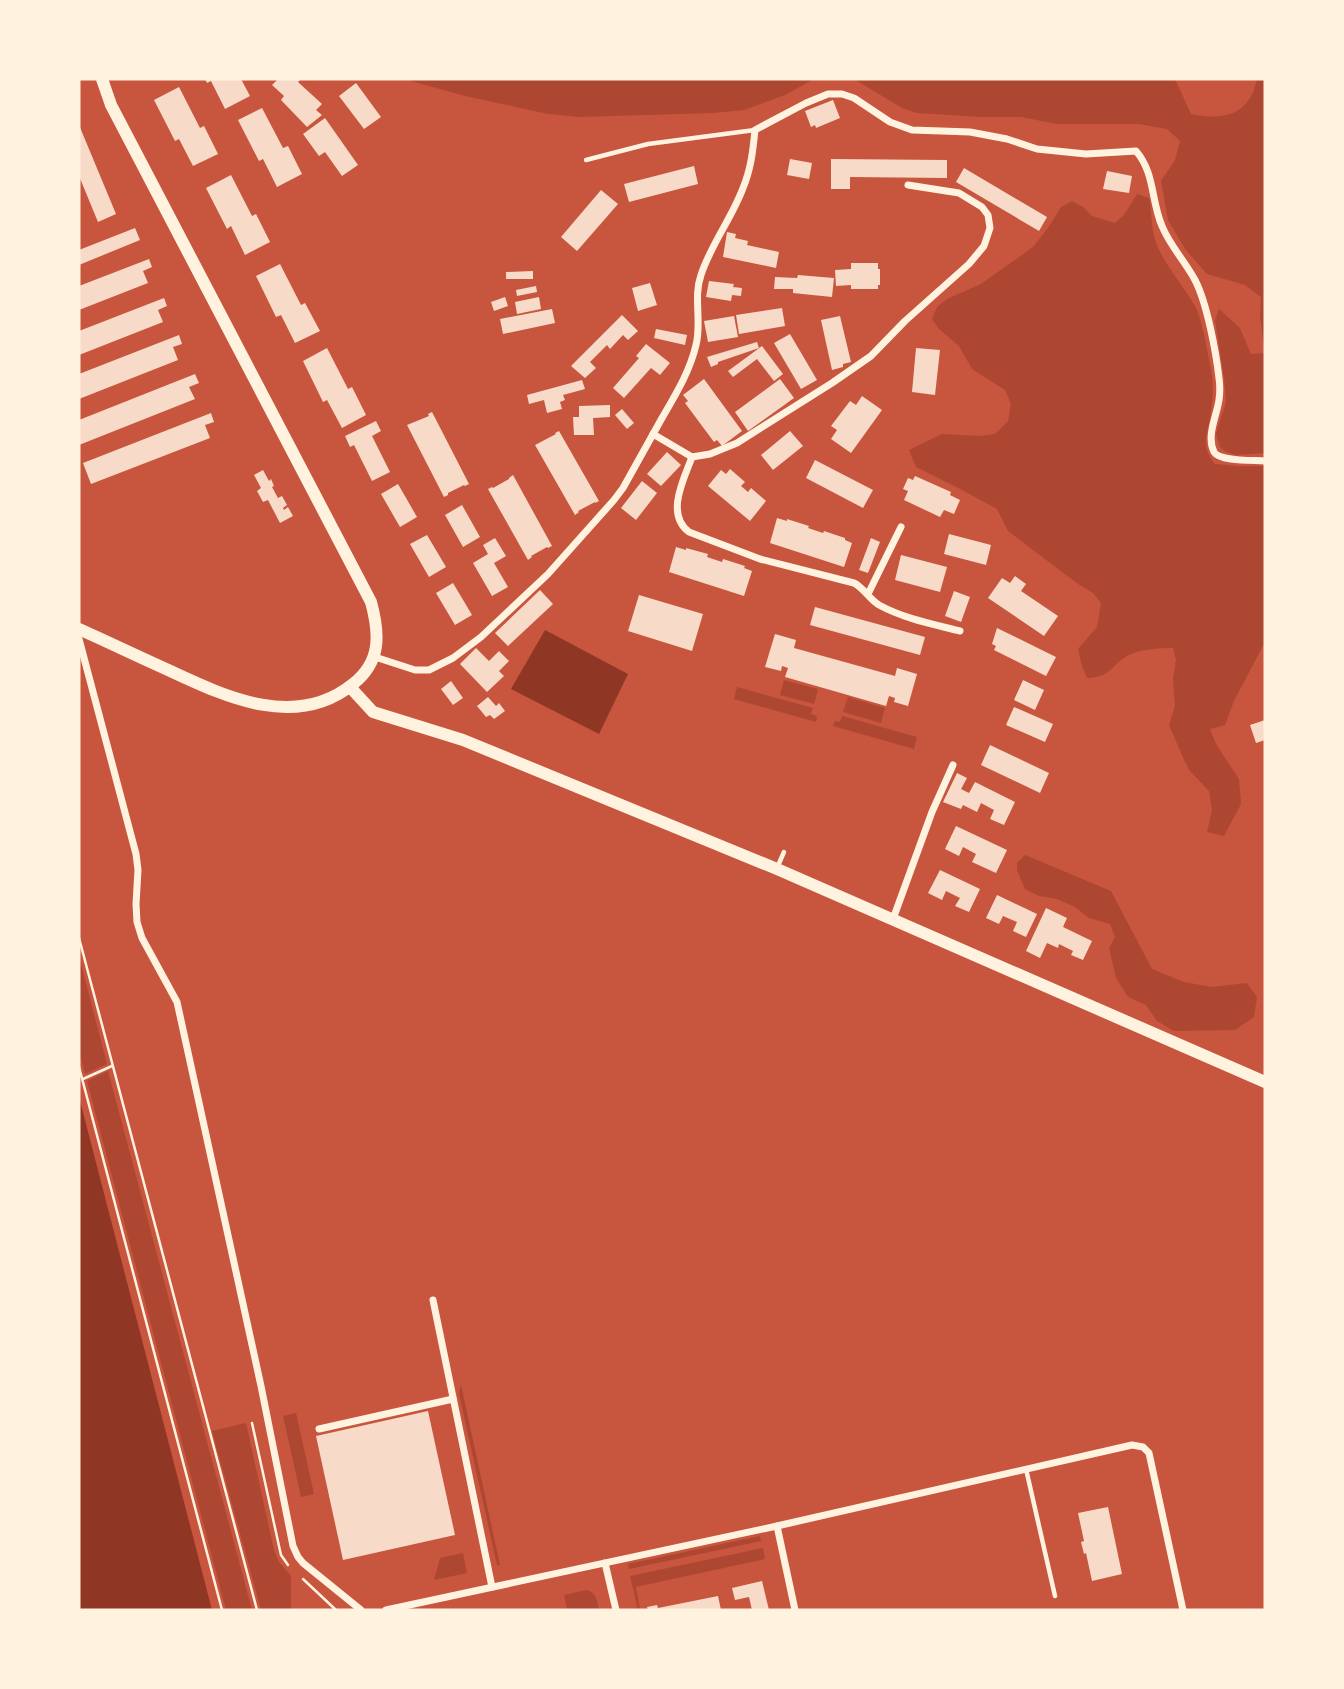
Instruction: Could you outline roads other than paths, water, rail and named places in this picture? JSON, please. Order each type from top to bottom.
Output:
[{"type":"street","points":[[79,629],[215,692],[259,705],[292,708],[327,699],[361,678],[375,657],[376,619],[371,602],[111,105],[102,79]]},
{"type":"street","points":[[375,657],[415,670],[429,670],[453,658],[481,637],[548,574],[614,500],[676,394],[693,358],[698,340],[699,278],[743,188],[751,163],[755,130],[828,94],[842,94],[854,98],[890,122],[912,130],[970,132],[1007,139],[1037,149],[1086,154],[1136,151],[1144,160],[1150,176],[1160,224],[1195,281],[1207,314],[1219,379],[1219,399],[1211,436],[1214,451],[1220,457],[1265,461]]},
{"type":"street","points":[[653,434],[692,457],[710,454],[737,443],[871,356],[905,321],[969,264],[984,246],[990,228],[988,215],[982,207],[959,193],[908,185]]},
{"type":"street","points":[[692,457],[677,507],[679,519],[685,529],[760,559],[854,583],[862,587],[875,603],[904,617],[960,631]]},
{"type":"street","points":[[868,594],[901,527]]},
{"type":"street","points":[[79,639],[136,853],[137,922],[142,938],[177,1002],[293,1546],[303,1563],[361,1610]]},
{"type":"street","points":[[350,687],[373,712],[463,740],[777,869],[1265,1082]]},
{"type":"street","points":[[893,919],[932,812],[953,765]]},
{"type":"street","points":[[433,1300],[492,1587]]},
{"type":"street","points":[[319,1429],[453,1399]]},
{"type":"street","points":[[386,1610],[778,1526],[1132,1445],[1143,1447],[1149,1453],[1183,1610]]},
{"type":"street","points":[[778,1526],[795,1610]]},
{"type":"street","points":[[605,1563],[615,1610]]},
{"type":"lane","points":[[586,160],[648,144],[755,130]]},
{"type":"lane","points":[[777,869],[784,852]]},
{"type":"lane","points":[[1026,1468],[1055,1596]]}]
